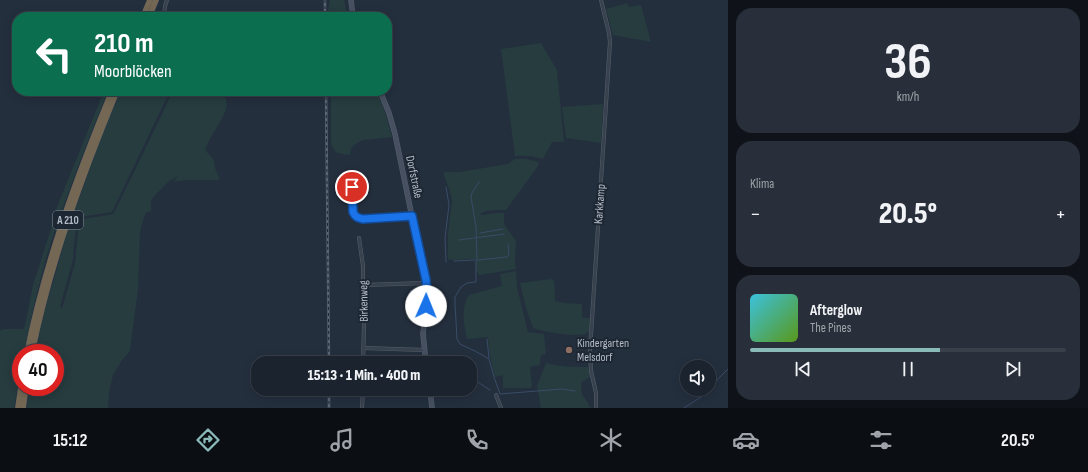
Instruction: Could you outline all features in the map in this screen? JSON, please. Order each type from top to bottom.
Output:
[{"type":"highway","points":[[145,12],[150,0]]},
{"type":"highway","points":[[150,12],[156,0]]},
{"type":"highway","name":"A 210","points":[[29,344],[57,237],[76,181],[110,96]]},
{"type":"highway","name":"A 210","points":[[34,344],[46,295],[66,226],[115,96]]},
{"type":"highway","points":[[18,408],[20,396]]},
{"type":"highway","points":[[23,408],[25,396]]},
{"type":"street","points":[[164,12],[167,0]]},
{"type":"street","points":[[351,0],[353,12]]},
{"type":"street","name":"Karkkamp","points":[[596,408],[596,393],[591,369],[590,350],[610,42],[601,0]]},
{"type":"street","name":"Dorfstraße","points":[[382,96],[389,113],[395,137],[426,283],[427,298],[423,330],[425,356]]},
{"type":"street","points":[[352,187],[353,212],[357,218],[363,219],[412,216]]},
{"type":"street","name":"Birkenweg","points":[[359,238],[363,266],[363,283],[365,285],[363,356]]},
{"type":"street","points":[[365,285],[426,283]]},
{"type":"street","points":[[364,348],[424,350]]},
{"type":"street","points":[[496,395],[501,408]]},
{"type":"street","points":[[362,396],[362,408]]},
{"type":"street","points":[[431,396],[432,408]]},
{"type":"green space","points":[[330,0],[344,0],[347,12],[328,12]]},
{"type":"green space","points":[[627,3],[629,7],[641,5],[651,42],[613,35],[606,9]]},
{"type":"green space","points":[[541,43],[557,70],[564,142],[552,142],[543,159],[529,156],[515,156],[501,49]]},
{"type":"green space","points":[[102,96],[106,96],[76,172],[47,255],[34,304],[26,344],[12,344],[12,396],[16,396],[14,408],[0,408],[0,331],[4,329],[23,329],[25,326],[33,285],[52,226],[53,217]]},
{"type":"green space","points":[[119,96],[168,96],[112,212],[81,217],[77,221],[73,259],[60,307],[62,308],[75,263],[79,222],[84,219],[114,213],[170,96],[224,96],[226,100],[224,114],[205,150],[214,160],[215,168],[220,180],[185,180],[173,182],[178,176],[168,182],[154,196],[151,201],[151,211],[147,212],[144,217],[140,232],[138,289],[130,351],[122,360],[113,375],[109,393],[108,408],[27,408],[28,396],[64,396],[64,344],[37,344],[45,310],[69,226],[104,130]]},
{"type":"green space","points":[[331,96],[379,96],[392,137],[361,141],[352,147],[350,155],[336,152],[333,148],[331,140]]},
{"type":"green space","points":[[603,104],[601,143],[566,138],[562,107]]},
{"type":"green space","points":[[515,159],[526,159],[539,162],[538,166],[506,210],[489,211],[480,214],[504,213],[504,224],[516,241],[516,269],[479,275],[476,269],[476,259],[448,259],[448,234],[452,200],[444,172],[460,172],[508,164]]},
{"type":"green space","points":[[516,271],[517,287],[528,332],[544,334],[546,354],[541,355],[540,365],[530,367],[532,386],[530,388],[503,388],[503,375],[495,377],[492,367],[488,337],[467,339],[464,322],[464,306],[469,295],[502,286],[500,274]]},
{"type":"green space","points":[[551,279],[554,281],[555,301],[582,304],[582,318],[591,318],[590,330],[585,334],[559,334],[533,328],[520,283]]},
{"type":"green space","points":[[546,363],[561,366],[588,367],[591,376],[581,383],[582,394],[589,407],[594,408],[541,408],[537,386]]},
{"type":"waterway","points":[[477,260],[476,227],[471,197],[479,182]]},
{"type":"waterway","points":[[446,187],[449,205],[445,238],[446,262]]},
{"type":"waterway","points":[[480,233],[503,229]]},
{"type":"waterway","points":[[459,240],[504,234]]},
{"type":"waterway","points":[[478,260],[507,257],[509,254],[508,244]]},
{"type":"waterway","points":[[454,261],[475,260]]},
{"type":"waterway","points":[[476,260],[476,282],[467,283],[461,287],[455,297],[457,339],[460,344],[489,359],[500,394],[562,389],[575,391]]},
{"type":"waterway","points":[[487,339],[489,358]]},
{"type":"waterway","points":[[716,381],[728,369]]},
{"type":"waterway","points":[[477,382],[490,390]]},
{"type":"waterway","points":[[684,408],[702,396]]},
{"type":"railway","points":[[325,0],[325,12]]},
{"type":"railway","points":[[326,96],[329,356]]},
{"type":"railway","points":[[329,396],[329,408]]},
{"type":"place","name":"Kindergarten Melsdorf","points":[[569,350]]},
{"type":"route","points":[[352,187],[353,212],[357,218],[363,219],[412,216],[426,280],[426,306]]}]
